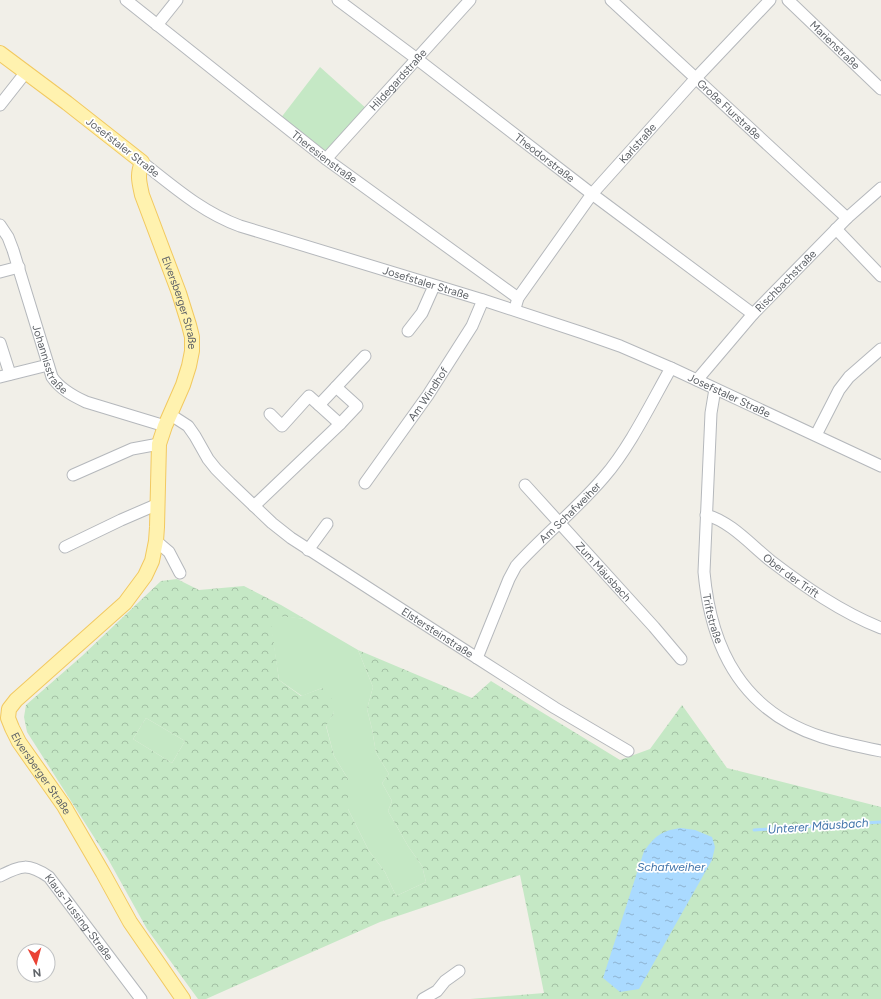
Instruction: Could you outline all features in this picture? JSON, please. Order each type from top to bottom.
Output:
[{"type":"main road","name":"Josefstaler Straße","points":[[0,53],[142,162]]},
{"type":"main road","name":"Elversberger Straße","points":[[142,162],[138,171],[138,180],[142,195],[179,293],[190,325],[192,337],[192,351],[189,366],[160,444],[156,542],[150,566],[136,590],[125,603],[16,700],[3,716],[12,728],[19,742],[64,806],[130,922],[183,999]]},
{"type":"street","name":"Theresienstraße","points":[[126,0],[326,159],[518,298]]},
{"type":"street","points":[[157,25],[177,0]]},
{"type":"street","name":"Theodorstraße","points":[[338,0],[592,194],[753,314]]},
{"type":"street","name":"Hildegardstraße","points":[[326,159],[470,0]]},
{"type":"street","name":"Große Flurstraße","points":[[611,0],[847,218]]},
{"type":"street","name":"Karlstraße","points":[[518,298],[592,194],[696,78],[770,0]]},
{"type":"street","name":"Marienstraße","points":[[788,0],[881,90]]},
{"type":"street","points":[[0,105],[26,72]]},
{"type":"street","name":"Josefstaler Straße","points":[[142,162],[180,193],[207,212],[222,220],[483,300],[620,346],[671,368],[881,466]]},
{"type":"street","name":"Rischbachstraße","points":[[697,380],[753,314],[847,218],[881,188]]},
{"type":"street","name":"Johannisstraße","points":[[0,225],[4,239],[19,267],[48,365],[52,377],[56,383],[73,396],[102,408],[168,420]]},
{"type":"street","points":[[836,229],[881,276]]},
{"type":"street","points":[[0,272],[19,267]]},
{"type":"street","points":[[408,331],[422,314],[434,286]]},
{"type":"street","points":[[514,311],[518,298]]},
{"type":"street","name":"Am Windhof","points":[[365,483],[428,395],[472,326],[483,300]]},
{"type":"street","points":[[0,343],[5,376],[48,365]]},
{"type":"street","points":[[816,435],[839,390],[849,377],[881,349]]},
{"type":"street","points":[[319,405],[365,356]]},
{"type":"street","name":"Am Schafweiher","points":[[477,658],[509,579],[516,566],[606,476],[625,448],[671,368]]},
{"type":"street","points":[[254,506],[340,424],[356,406],[336,386]]},
{"type":"street","name":"Triftstraße","points":[[715,389],[711,413],[704,572],[706,594],[711,618],[722,649],[732,669],[748,692],[765,708],[786,722],[821,737],[881,751]]},
{"type":"street","points":[[270,414],[282,426],[309,396],[340,424]]},
{"type":"street","name":"Elstersteinstraße","points":[[168,420],[188,426],[216,469],[282,531],[308,550],[555,708],[628,752]]},
{"type":"street","points":[[73,475],[132,449],[160,444]]},
{"type":"street","name":"Zum Mäusbach","points":[[525,485],[654,627],[681,659]]},
{"type":"street","points":[[65,547],[158,504]]},
{"type":"street","name":"Ober der Trift","points":[[706,515],[722,521],[775,564],[821,596],[861,619],[881,628]]},
{"type":"street","points":[[308,550],[327,524]]},
{"type":"street","points":[[156,542],[169,552],[180,573]]},
{"type":"street","name":"Klaus-Tussing-Straße","points":[[0,876],[25,866],[39,870],[49,877],[141,999]]},
{"type":"street","points":[[423,999],[437,991],[445,981],[459,971]]},
{"type":"green space","points":[[320,67],[368,110],[327,157],[280,119]]},
{"type":"green space","points":[[177,579],[199,590],[244,586],[305,619],[270,615],[279,680],[301,696],[322,688],[331,696],[334,713],[326,726],[334,756],[348,779],[348,809],[369,851],[385,872],[396,896],[426,882],[422,866],[408,846],[388,811],[392,801],[382,783],[389,774],[376,753],[367,709],[373,687],[358,650],[472,698],[491,681],[620,760],[650,749],[682,705],[727,768],[881,807],[881,999],[470,999],[544,993],[520,875],[380,922],[206,999],[198,999],[147,929],[108,859],[27,732],[24,717],[26,705],[82,656],[161,581]],"holes":[[[146,718],[185,741],[172,763],[133,739]]]},
{"type":"green space","points":[[269,614],[305,619],[358,650],[373,687],[367,709],[376,753],[389,774],[382,783],[392,801],[388,811],[408,846],[422,866],[426,882],[396,896],[385,872],[369,851],[348,809],[348,779],[334,756],[326,725],[334,713],[322,688],[302,696],[279,680]]},
{"type":"green space","points":[[146,718],[185,741],[172,763],[133,739]]},
{"type":"water","name":"Schafweiher","points":[[681,828],[695,830],[712,837],[715,847],[712,860],[639,989],[620,992],[603,978],[644,851],[656,837],[664,832]]},
{"type":"waterway","name":"Unterer Mäusbach","points":[[754,830],[881,822]]}]
